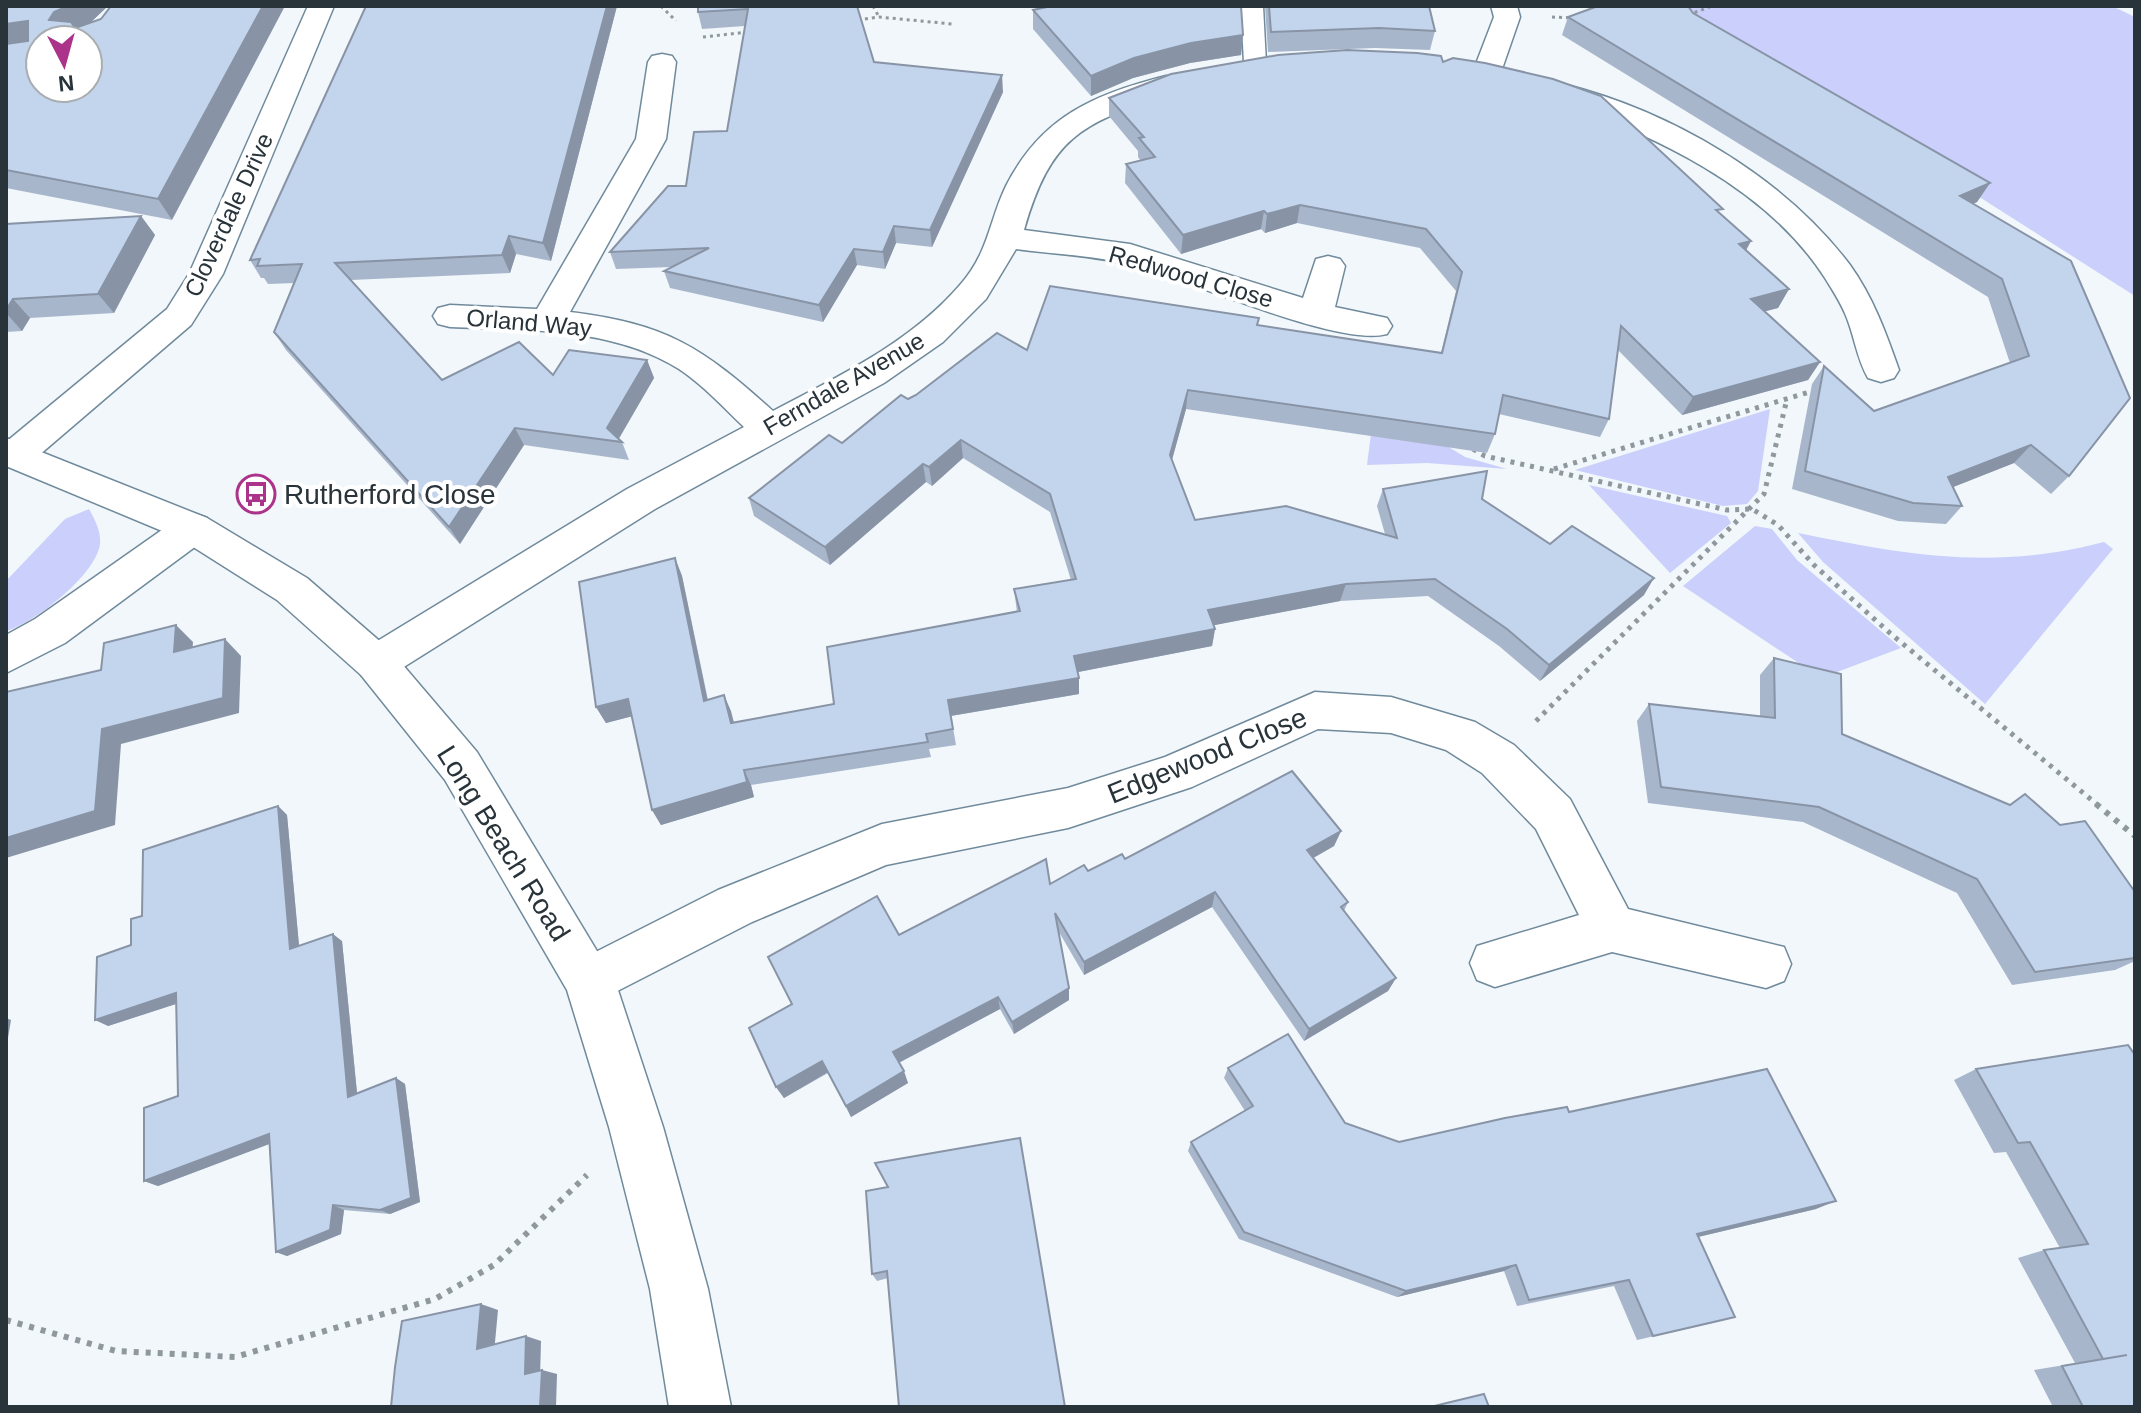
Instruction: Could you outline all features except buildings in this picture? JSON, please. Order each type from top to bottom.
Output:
[{"type":"street","name":"Cloverdale Drive","points":[[12,452],[179,317],[206,274],[321,6]]},
{"type":"street","points":[[1506,12],[1497,74],[1645,124],[1762,194],[1810,237],[1841,277],[1873,332],[1881,370]]},
{"type":"street","points":[[548,320],[651,139],[662,62]]},
{"type":"street","name":"Ferndale Avenue","points":[[376,663],[641,499],[871,374],[931,334],[974,291],[1006,238],[1021,187],[1049,144],[1084,114],[1139,92],[1239,67]]},
{"type":"street","name":"Redwood Close","points":[[1006,238],[1130,254],[1316,314],[1375,326]]},
{"type":"street","points":[[1316,314],[1328,266]]},
{"type":"street","name":"Orland Way","points":[[450,316],[548,320],[626,334],[689,359],[769,428]]},
{"type":"street","name":"Long Beach Road","points":[[12,452],[193,528],[292,589],[376,663],[461,766],[590,981],[636,1127],[679,1289],[700,1407]]},
{"type":"street","points":[[6,656],[50,631],[193,528]]},
{"type":"street","name":"Edgewood Close","points":[[590,981],[735,906],[882,845],[1068,808],[1176,773],[1315,710],[1391,715],[1459,735],[1498,759],[1553,814],[1612,929]]},
{"type":"street","points":[[1495,963],[1612,929],[1766,964]]},
{"type":"lane","points":[[1239,67],[1252,6]]},
{"type":"path","points":[[873,6],[879,17]]},
{"type":"path","points":[[1679,6],[1686,16],[1712,6]]},
{"type":"path","points":[[1506,12],[1579,18]]},
{"type":"path","points":[[1553,470],[1881,370]]},
{"type":"path","points":[[1498,759],[1752,509],[1764,494],[1787,399]]},
{"type":"path","points":[[1459,441],[1485,456],[1727,510],[1752,509],[1778,525],[1814,565],[1891,634],[2135,836]]},
{"type":"path","points":[[6,1320],[116,1351],[235,1357],[435,1299],[494,1265],[636,1127]]},
{"type":"shaded area","points":[[1679,6],[2112,6],[2135,17],[2135,296]]},
{"type":"shaded area","points":[[1380,364],[1442,443],[1465,457],[1507,469],[1427,463],[1367,465]]},
{"type":"shaded area","points":[[1770,409],[1758,491],[1747,504],[1723,506],[1575,470]]},
{"type":"shaded area","points":[[1589,485],[1727,516],[1731,523],[1670,573]]},
{"type":"shaded area","points":[[89,509],[99,530],[100,544],[88,570],[47,608],[6,631],[6,581],[65,519]]},
{"type":"shaded area","points":[[1755,526],[1772,529],[1797,560],[1901,648],[1821,678],[1683,586]]},
{"type":"shaded area","points":[[1798,533],[1876,548],[1950,557],[2025,556],[2104,542],[2113,549],[1985,704],[1823,562]]},
{"type":"place","name":"Rutherford Close","points":[[256,494]]}]
